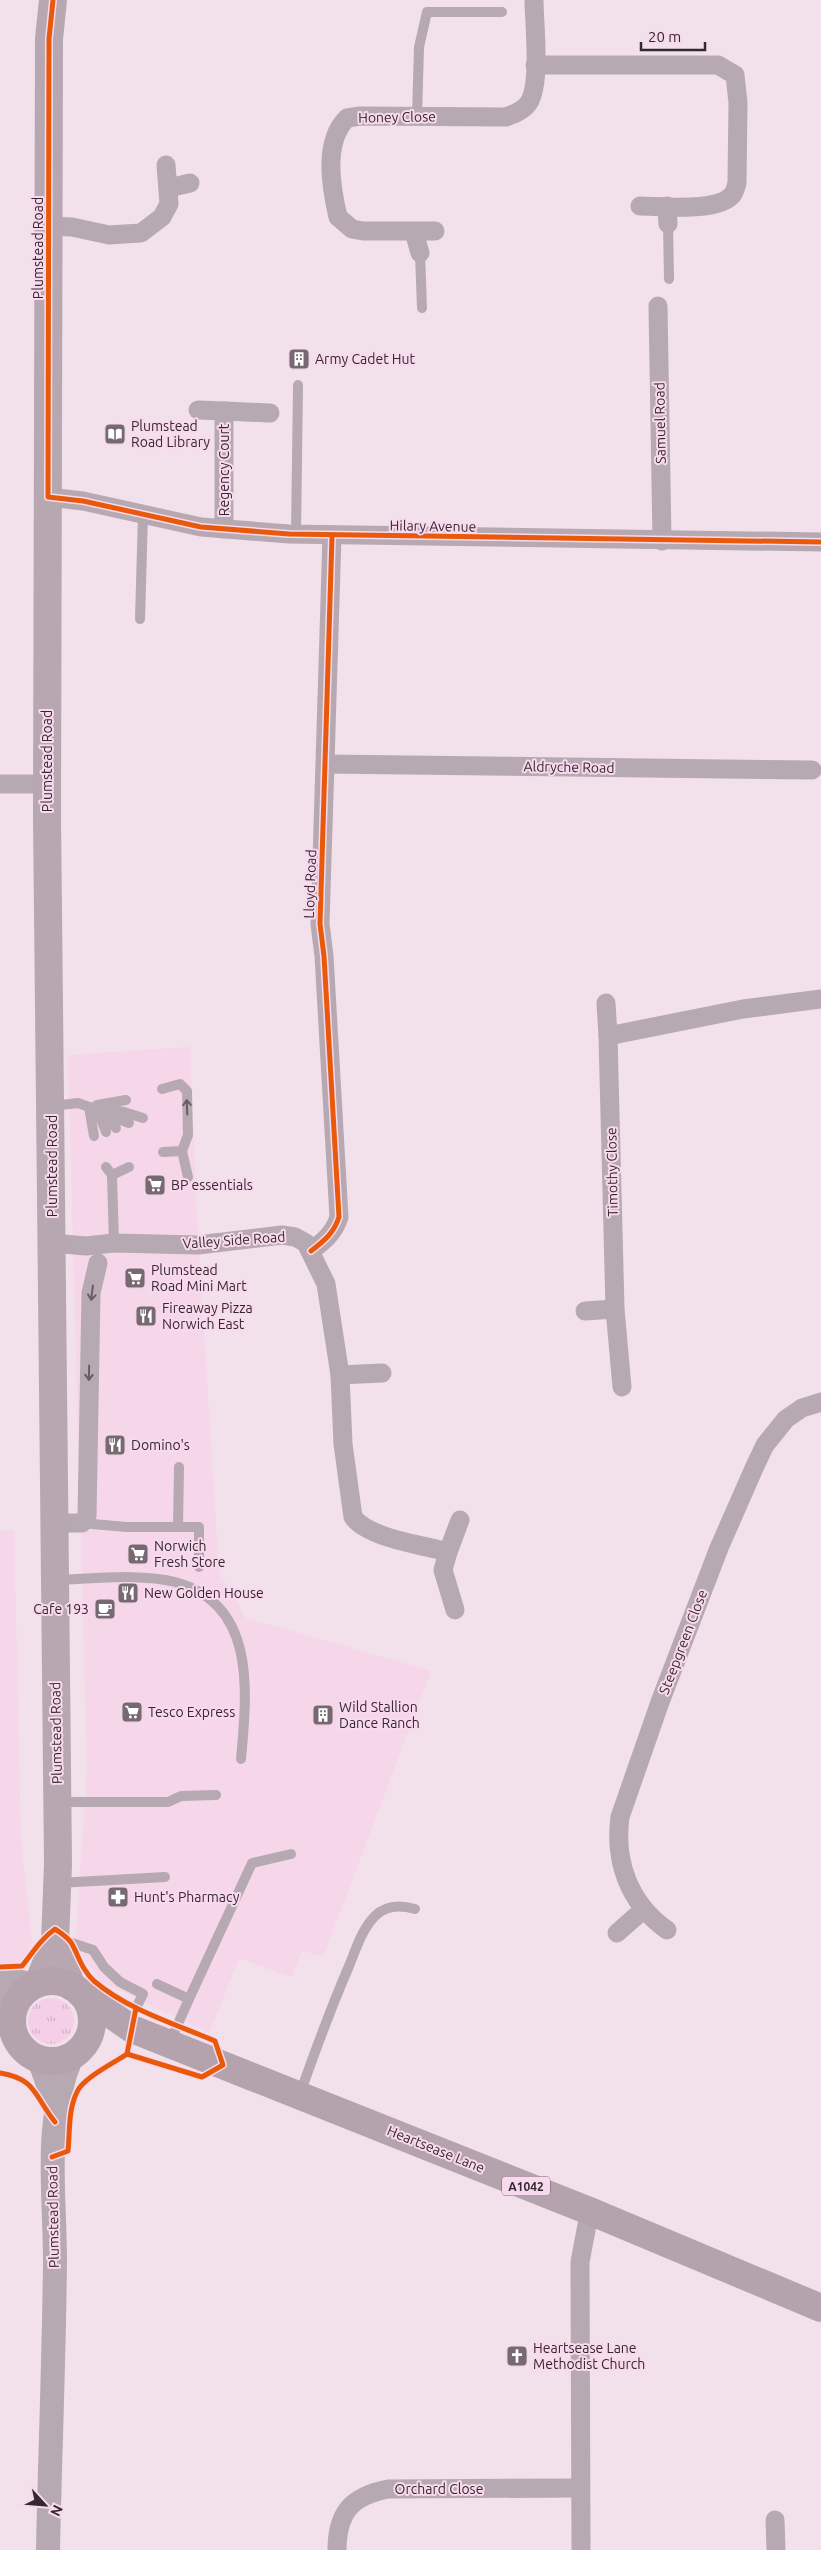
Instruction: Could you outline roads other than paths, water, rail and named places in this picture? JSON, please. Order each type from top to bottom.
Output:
[{"type":"highway","points":[[34,2057],[20,2046],[14,2035],[7,2008],[35,1984],[60,1982],[76,1990],[87,2003],[91,2020],[88,2038],[76,2052]]},
{"type":"highway","name":"Heartsease Lane","points":[[76,1990],[134,2018],[169,2044],[592,2212],[821,2308]]},
{"type":"highway","points":[[0,2050],[51,2061],[76,2052],[134,2018]]},
{"type":"main road","name":"Plumstead Road","points":[[53,0],[49,39],[50,226],[47,784],[52,1106],[53,1523],[56,1580],[58,1884],[63,1942],[76,1990]]},
{"type":"main road","name":"Plumstead Road","points":[[35,1984],[63,1942]]},
{"type":"street","name":"Honey Close","points":[[435,231],[363,231],[352,229],[345,224],[338,217],[332,166],[335,133],[348,118],[506,116],[519,111],[528,104],[534,90],[534,0]]},
{"type":"street","points":[[535,65],[718,65],[735,75],[738,95],[737,182],[732,194],[725,200],[710,205],[667,215],[640,206]]},
{"type":"street","points":[[50,226],[72,227],[109,235],[124,236],[141,233],[162,217],[169,204],[166,165]]},
{"type":"street","points":[[169,188],[190,183]]},
{"type":"street","points":[[414,232],[420,253]]},
{"type":"street","name":"Samuel Road","points":[[658,306],[662,541]]},
{"type":"street","name":"Regency Court","points":[[198,410],[270,413]]},
{"type":"street","name":"Regency Court","points":[[224,411],[224,529]]},
{"type":"street","name":"Hilary Avenue","points":[[48,497],[83,501],[201,527],[296,534],[821,542]]},
{"type":"street","name":"Lloyd Road","points":[[311,1251],[327,1239],[336,1228],[339,1217],[324,956],[320,924],[332,536]]},
{"type":"street","name":"Aldryche Road","points":[[326,764],[812,770]]},
{"type":"street","points":[[0,784],[47,784]]},
{"type":"street","points":[[608,1036],[743,1009],[821,998]]},
{"type":"street","name":"Timothy Close","points":[[606,1004],[615,1308],[622,1387]]},
{"type":"street","name":"Valley Side Road","points":[[52,1244],[86,1246],[114,1242],[198,1245],[282,1235],[306,1243],[311,1251]]},
{"type":"street","points":[[311,1251],[326,1284],[340,1375],[343,1444],[353,1517],[358,1523],[373,1532],[448,1552]]},
{"type":"street","points":[[53,1523],[84,1520],[91,1293],[98,1263]]},
{"type":"street","points":[[585,1311],[615,1308]]},
{"type":"street","points":[[340,1375],[382,1373]]},
{"type":"street","name":"Steepgreen Close","points":[[667,1930],[643,1910],[623,1872],[619,1856],[620,1817],[719,1548],[765,1445],[786,1419],[802,1408],[821,1402]]},
{"type":"street","points":[[456,1610],[443,1570],[460,1520]]},
{"type":"street","points":[[617,1933],[643,1910]]},
{"type":"street","points":[[0,1976],[35,1984]]},
{"type":"street","name":"Plumstead Road","points":[[48,2550],[55,2261],[52,2158],[56,2105],[76,2052]]},
{"type":"street","name":"Plumstead Road","points":[[34,2057],[56,2105]]},
{"type":"street","points":[[581,2550],[580,2262],[586,2225],[592,2212]]},
{"type":"street","name":"Orchard Close","points":[[337,2550],[339,2523],[346,2510],[358,2499],[373,2492],[388,2489],[580,2488]]},
{"type":"street","points":[[775,2520],[776,2550]]},
{"type":"lane","points":[[417,116],[419,47],[427,12],[502,12]]},
{"type":"lane","points":[[667,215],[669,279]]},
{"type":"lane","points":[[420,253],[422,308]]},
{"type":"lane","points":[[296,534],[298,385]]},
{"type":"lane","points":[[140,619],[143,515]]},
{"type":"lane","points":[[162,1089],[180,1084],[187,1091],[188,1135],[182,1151],[188,1177]]},
{"type":"lane","points":[[89,1107],[126,1100]]},
{"type":"lane","points":[[52,1106],[78,1103],[129,1123]]},
{"type":"lane","points":[[89,1107],[124,1112],[143,1118]]},
{"type":"lane","points":[[89,1107],[104,1115],[116,1128]]},
{"type":"lane","points":[[89,1107],[101,1119],[106,1132]]},
{"type":"lane","points":[[89,1107],[94,1136]]},
{"type":"lane","points":[[163,1152],[182,1151]]},
{"type":"lane","points":[[114,1242],[119,1167]]},
{"type":"lane","points":[[178,1527],[179,1467]]},
{"type":"lane","points":[[84,1520],[199,1527],[200,1567]]},
{"type":"lane","points":[[56,1580],[147,1578],[174,1581],[198,1590],[218,1605],[233,1628],[244,1663],[246,1707],[241,1759]]},
{"type":"lane","points":[[57,1802],[168,1802],[181,1796],[216,1795]]},
{"type":"lane","points":[[169,2044],[252,1863],[292,1854]]},
{"type":"lane","points":[[58,1884],[165,1877]]},
{"type":"lane","points":[[300,2095],[338,1992],[364,1931],[376,1915],[387,1908],[406,1906],[415,1909]]},
{"type":"lane","points":[[63,1942],[93,1950],[104,1967],[120,1982],[143,1994],[134,2018]]},
{"type":"lane","points":[[157,1984],[189,1999]]},
{"type":"place","name":"Army Cadet Hut","points":[[299,359]]},
{"type":"place","name":"Plumstead Road Library","points":[[115,434]]},
{"type":"place","name":"BP essentials","points":[[155,1185]]},
{"type":"place","name":"Plumstead Road Mini Mart","points":[[135,1278]]},
{"type":"place","name":"Fireaway Pizza Norwich East","points":[[146,1316]]},
{"type":"place","name":"Domino's","points":[[115,1445]]},
{"type":"place","name":"Norwich Fresh Store","points":[[138,1554]]},
{"type":"place","name":"New Golden House","points":[[128,1593]]},
{"type":"place","name":"Cafe 193","points":[[105,1609]]},
{"type":"place","name":"Tesco Express","points":[[132,1712]]},
{"type":"place","name":"Wild Stallion Dance Ranch","points":[[323,1715]]},
{"type":"place","name":"Hunt's Pharmacy","points":[[118,1897]]},
{"type":"place","name":"Heartsease Lane Methodist Church","points":[[517,2356]]}]
